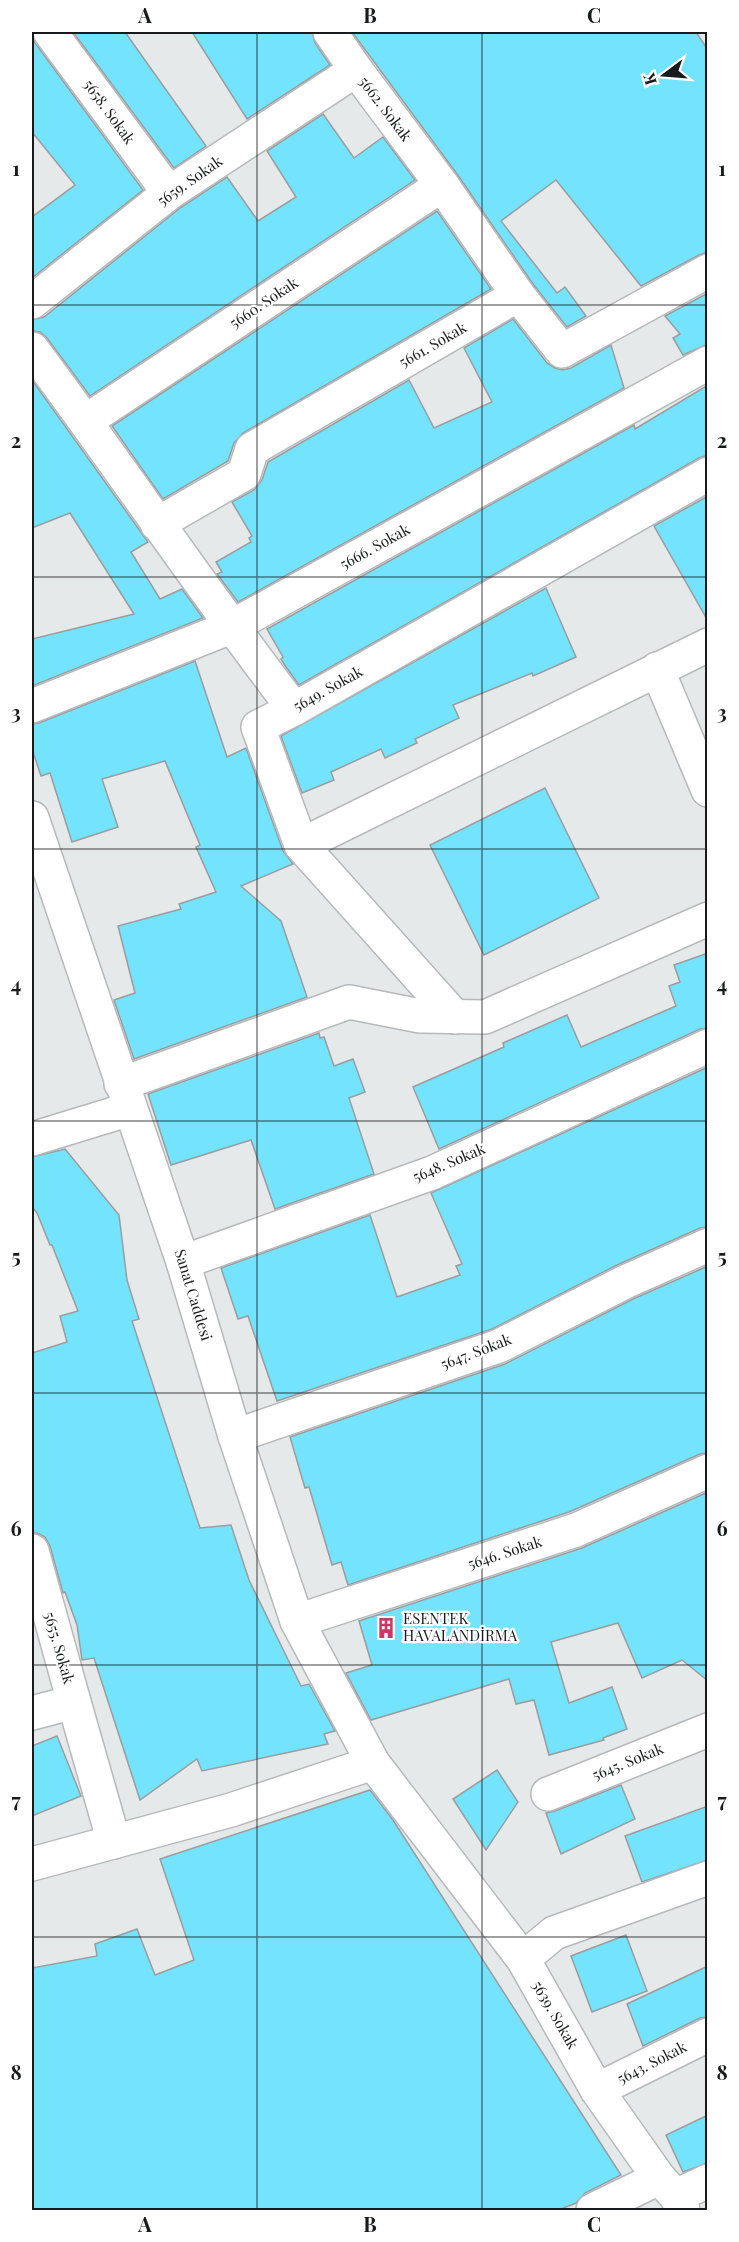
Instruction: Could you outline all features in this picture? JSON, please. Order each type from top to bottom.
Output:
[{"type":"street","name":"5658. Sokak","points":[[50,32],[169,194]]},
{"type":"street","name":"5662. Sokak","points":[[330,32],[442,185],[518,295]]},
{"type":"street","name":"5659. Sokak","points":[[32,302],[169,194],[356,70]]},
{"type":"street","name":"5660. Sokak","points":[[86,421],[442,185]]},
{"type":"street","points":[[518,295],[562,351],[708,271]]},
{"type":"street","name":"5661. Sokak","points":[[157,525],[244,474],[252,449],[518,295]]},
{"type":"street","points":[[32,349],[86,421],[157,525],[231,627],[294,709]]},
{"type":"street","name":"5666. Sokak","points":[[32,706],[231,627],[708,363]]},
{"type":"street","name":"5649. Sokak","points":[[455,1017],[301,845],[258,727],[294,709],[708,474]]},
{"type":"street","points":[[301,845],[708,645]]},
{"type":"street","points":[[657,669],[708,790]]},
{"type":"street","name":"Sanat Caddesi","points":[[32,818],[183,1262],[235,1436],[297,1621],[373,1763]]},
{"type":"street","points":[[32,1139],[125,1096],[349,1002],[420,1016],[485,1017],[708,919]]},
{"type":"street","name":"5648. Sokak","points":[[183,1262],[432,1173],[708,1046]]},
{"type":"street","name":"5647. Sokak","points":[[235,1436],[499,1346],[625,1282],[708,1245]]},
{"type":"street","name":"5646. Sokak","points":[[297,1621],[576,1530],[708,1472]]},
{"type":"street","name":"5655. Sokak","points":[[32,1551],[74,1702],[32,1713]]},
{"type":"street","points":[[74,1702],[114,1842]]},
{"type":"street","name":"5645. Sokak","points":[[548,1794],[708,1730]]},
{"type":"street","points":[[32,1864],[231,1810],[373,1763]]},
{"type":"street","name":"5639. Sokak","points":[[373,1763],[523,1959],[597,2090],[673,2195]]},
{"type":"street","points":[[523,1959],[554,1934],[708,1878]]},
{"type":"street","name":"5643. Sokak","points":[[597,2090],[708,2035]]},
{"type":"street","points":[[593,2211],[673,2195],[708,2181]]},
{"type":"building","points":[[73,32],[125,32],[206,146],[174,168]]},
{"type":"building","points":[[192,32],[312,32],[315,43],[330,65],[247,119]]},
{"type":"building","points":[[352,32],[696,32],[708,50],[708,252],[641,286],[556,180],[501,221],[557,293],[565,287],[586,316],[567,327],[533,284],[457,174]]},
{"type":"building","points":[[32,35],[35,43],[143,190],[32,278],[32,217],[75,185],[32,132]]},
{"type":"building","points":[[323,114],[354,158],[383,137],[415,180],[90,396],[47,338],[40,332],[32,331],[32,320],[44,317],[180,208],[227,177],[258,221],[296,197],[267,151]]},
{"type":"building","points":[[437,211],[491,289],[243,433],[234,443],[228,461],[163,499],[112,426]]},
{"type":"building","points":[[708,293],[708,344],[683,355],[673,338],[680,334],[665,316]]},
{"type":"building","points":[[513,319],[547,363],[555,368],[563,370],[571,368],[611,345],[624,388],[238,602],[217,574],[222,572],[216,562],[251,542],[249,538],[252,536],[232,502],[254,490],[262,480],[268,462],[409,380],[434,428],[492,402],[464,348]]},
{"type":"building","points":[[32,380],[148,542],[131,552],[160,599],[182,589],[203,618],[32,686],[32,639],[134,614],[70,513],[32,528]]},
{"type":"building","points":[[708,385],[708,455],[299,685],[286,667],[267,629],[634,425],[635,429]]},
{"type":"building","points":[[708,496],[708,621],[654,526]]},
{"type":"building","points":[[546,588],[576,657],[533,676],[532,673],[453,705],[459,718],[415,739],[417,743],[385,758],[381,749],[331,772],[334,780],[302,793],[281,736]]},
{"type":"building","points":[[195,661],[227,757],[246,748],[283,851],[293,864],[241,886],[281,921],[307,997],[134,1059],[114,1000],[135,993],[118,926],[181,909],[179,904],[216,892],[196,847],[200,845],[165,761],[102,779],[118,827],[72,842],[50,773],[41,776],[32,749],[32,724]]},
{"type":"building","points":[[545,788],[599,898],[484,955],[430,845]]},
{"type":"building","points":[[708,953],[708,1028],[700,1029],[439,1149],[413,1087],[504,1047],[503,1043],[567,1015],[581,1047],[676,1006],[669,986],[680,982],[674,965]]},
{"type":"building","points":[[319,1033],[320,1038],[324,1037],[334,1066],[353,1059],[365,1092],[349,1098],[374,1174],[275,1209],[251,1140],[171,1165],[148,1094]]},
{"type":"building","points":[[708,1067],[708,1227],[700,1228],[617,1265],[492,1329],[277,1401],[248,1316],[238,1319],[221,1268],[370,1215],[397,1297],[460,1275],[456,1266],[462,1264],[431,1193]]},
{"type":"building","points":[[65,1149],[119,1215],[127,1280],[139,1319],[132,1321],[200,1528],[231,1525],[249,1580],[301,1686],[309,1684],[335,1731],[324,1734],[328,1744],[202,1771],[197,1759],[140,1800],[94,1658],[82,1660],[77,1625],[65,1592],[63,1593],[50,1546],[45,1537],[32,1533],[32,1353],[67,1342],[60,1316],[78,1311],[52,1245],[32,1207],[32,1157]]},
{"type":"building","points":[[708,1266],[708,1453],[700,1454],[569,1512],[348,1585],[341,1562],[332,1565],[309,1487],[305,1488],[290,1437],[505,1364],[633,1299]]},
{"type":"building","points":[[708,1492],[708,1681],[682,1660],[642,1678],[618,1623],[551,1642],[569,1703],[612,1687],[627,1729],[603,1738],[604,1740],[549,1755],[534,1700],[516,1704],[509,1679],[371,1720],[346,1673],[372,1665],[359,1621],[582,1548]]},
{"type":"building","points":[[57,1736],[81,1796],[32,1816],[32,1746]]},
{"type":"building","points":[[497,1770],[518,1802],[486,1850],[453,1799]]},
{"type":"building","points":[[621,1785],[635,1819],[561,1854],[546,1813]]},
{"type":"building","points":[[370,1790],[393,1820],[621,2175],[585,2193],[576,2203],[556,2211],[32,2211],[32,1968],[97,1956],[95,1944],[137,1929],[155,1975],[194,1960],[160,1859]]},
{"type":"building","points":[[708,1806],[708,1860],[642,1882],[625,1836]]},
{"type":"building","points":[[626,1935],[647,1991],[592,2012],[571,1956]]},
{"type":"building","points":[[708,1966],[708,2017],[700,2018],[643,2046],[627,2004]]},
{"type":"building","points":[[708,2115],[708,2163],[683,2172],[666,2135]]},
{"type":"place","name":"ESENTEK HAVALANDİRMA","points":[[386,1628]]}]
